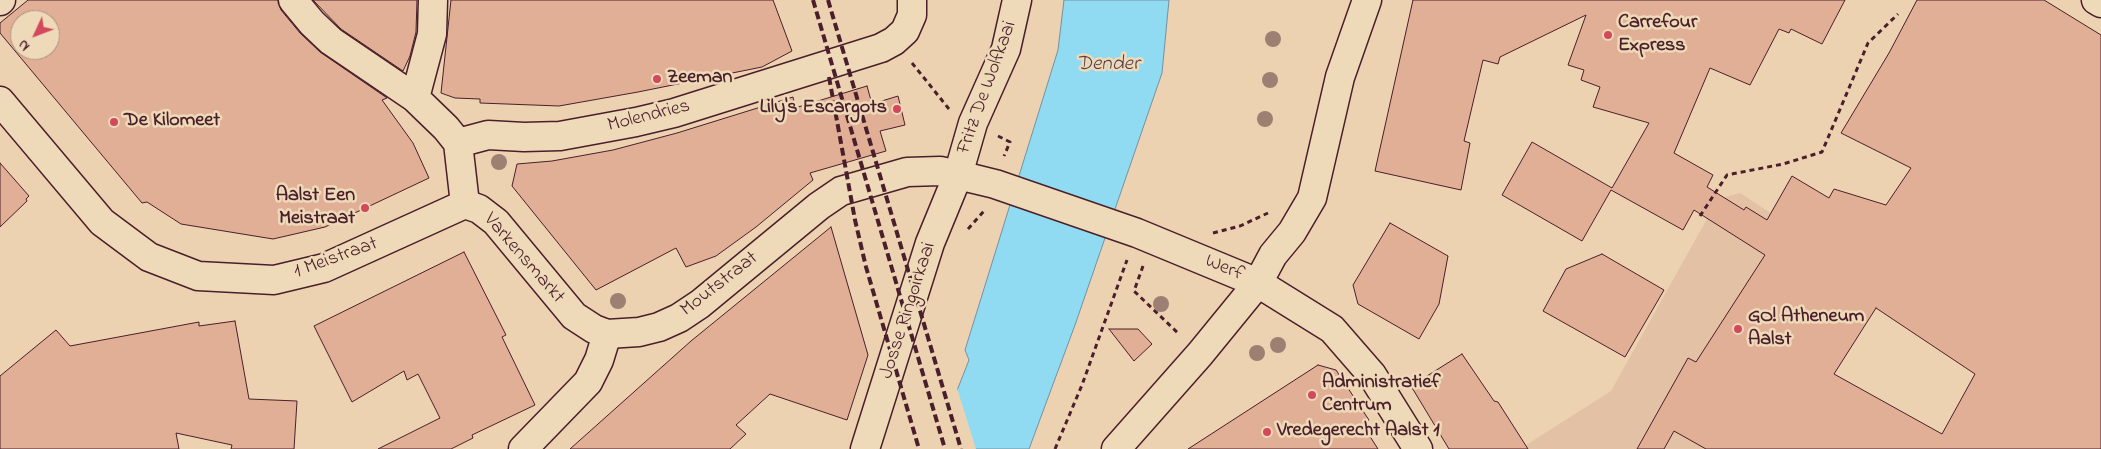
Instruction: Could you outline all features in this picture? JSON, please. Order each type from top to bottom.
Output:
[{"type":"street","points":[[293,0],[312,23],[331,40],[415,98],[446,128],[458,143]]},
{"type":"street","points":[[415,98],[432,34],[433,0]]},
{"type":"street","points":[[894,41],[909,23],[912,15],[912,0]]},
{"type":"street","name":"Fritz De Wolfkaai","points":[[958,175],[973,123],[1006,49],[1017,0]]},
{"type":"street","name":"Werf","points":[[958,175],[998,174],[1133,244],[1258,283],[1273,255],[1292,232],[1312,198],[1340,77],[1367,0]]},
{"type":"street","points":[[2096,0],[2101,3]]},
{"type":"street","name":"Molendries","points":[[458,143],[488,135],[560,136],[636,122],[684,110],[881,48],[894,41]]},
{"type":"street","name":"1 Meistraat","points":[[0,101],[102,222],[149,256],[198,276],[274,280],[324,268],[465,204]]},
{"type":"street","name":"Varkensmarkt","points":[[458,143],[465,204],[479,209],[496,222],[574,316],[594,329],[607,334]]},
{"type":"street","name":"Moutstraat","points":[[607,334],[639,332],[659,327],[679,318],[700,304],[819,206],[842,191],[907,172],[940,171],[958,175]]},
{"type":"street","name":"Josse Ringoirkaai","points":[[865,449],[930,243],[958,175]]},
{"type":"street","points":[[1116,449],[1200,354],[1258,283],[1332,329],[1372,375],[1418,449]]},
{"type":"street","points":[[523,449],[588,382],[600,360],[607,334]]},
{"type":"path","points":[[1700,216],[1727,175],[1783,164],[1822,152],[1868,43],[1898,14]]},
{"type":"path","points":[[894,41],[942,102]]},
{"type":"path","points":[[996,135],[1010,142],[998,174]]},
{"type":"path","points":[[1055,449],[1082,385],[1133,244]]},
{"type":"path","points":[[1143,267],[1134,291],[1182,337]]},
{"type":"shaded area","name":"GO! Atheneum Aalst","points":[[1740,193],[1786,223],[1793,386],[1889,449],[1520,449],[1611,391],[1718,199]]},
{"type":"water","name":"Dender","points":[[1064,0],[1169,0],[1162,73],[1075,325],[1029,449],[934,449],[969,360],[965,350],[1058,50]]},
{"type":"pier","points":[[956,385],[976,449],[931,449],[931,448]]},
{"type":"building","points":[[28,0],[278,0],[281,10],[300,33],[320,52],[387,98],[382,100],[413,143],[429,178],[325,227],[273,239],[181,224],[147,202],[142,203],[23,60],[60,60],[60,10],[16,10]]},
{"type":"building","points":[[313,0],[417,0],[416,32],[410,56],[403,71],[341,29]]},
{"type":"building","points":[[451,0],[773,0],[792,51],[762,67],[559,106],[480,103],[480,99],[455,98],[441,93]]},
{"type":"building","points":[[1413,0],[1845,0],[1822,44],[1791,29],[1789,33],[1779,29],[1750,85],[1710,68],[1674,153],[1713,175],[1707,187],[1744,210],[1746,207],[1767,220],[1792,176],[1829,198],[1834,189],[1886,205],[1911,168],[1841,133],[1889,53],[1917,0],[2044,0],[2101,35],[2101,449],[1706,449],[1674,431],[1664,449],[1637,449],[1688,358],[1696,362],[1765,255],[1694,210],[1683,230],[1611,190],[1582,241],[1502,195],[1532,142],[1612,188],[1649,123],[1593,107],[1600,87],[1581,80],[1584,70],[1568,65],[1586,15],[1500,57],[1498,64],[1483,60],[1464,141],[1470,143],[1461,190],[1375,171]],"holes":[[[1876,308],[1975,374],[1942,434],[1834,374]]]},
{"type":"building","points":[[10,15],[10,45],[0,33],[0,23]]},
{"type":"building","points":[[867,86],[872,104],[898,96],[905,125],[880,131],[886,151],[810,173],[813,180],[756,227],[716,256],[686,267],[676,248],[596,290],[512,186],[517,164],[552,161],[613,150],[677,133],[793,97],[795,108]]},
{"type":"building","points":[[0,163],[29,196],[26,199],[27,201],[0,227]]},
{"type":"building","points":[[1390,223],[1448,256],[1439,304],[1419,339],[1358,304],[1353,285]]},
{"type":"building","points":[[831,227],[868,355],[847,420],[770,394],[736,425],[746,434],[730,449],[570,449],[691,341]]},
{"type":"building","points":[[464,252],[506,335],[502,337],[535,405],[472,435],[473,438],[451,449],[378,449],[440,418],[418,374],[407,380],[404,371],[352,402],[314,326]]},
{"type":"building","points":[[1602,254],[1664,290],[1625,357],[1543,311],[1566,269]]},
{"type":"building","points":[[235,321],[249,399],[297,401],[294,449],[231,449],[232,445],[176,433],[179,449],[0,449],[0,376],[56,330],[70,346],[199,322],[199,326]]},
{"type":"building","points":[[1109,329],[1138,329],[1152,344],[1134,361]]},
{"type":"building","points":[[1462,354],[1494,401],[1498,402],[1528,449],[1449,449],[1411,386]]},
{"type":"building","name":"Administratief Centrum","points":[[1318,365],[1336,370],[1369,420],[1362,424],[1378,449],[1188,449]]},
{"type":"railway","points":[[813,0],[945,449]]},
{"type":"railway","points":[[828,0],[961,449]]},
{"type":"railway","points":[[829,77],[855,220],[866,267],[919,449]]},
{"type":"place","name":"Carrefour Express","points":[[1608,35]]},
{"type":"place","name":"Zeeman","points":[[657,79]]},
{"type":"place","name":"Lily's Escargots","points":[[897,109]]},
{"type":"place","name":"De Kilomeet","points":[[114,122]]},
{"type":"place","name":"Aalst Een Meistraat","points":[[365,208]]},
{"type":"place","name":"GO! Atheneum Aalst","points":[[1738,329]]},
{"type":"place","name":"Administratief Centrum","points":[[1312,395]]},
{"type":"place","name":"Vredegerecht Aalst 1","points":[[1267,432]]}]
